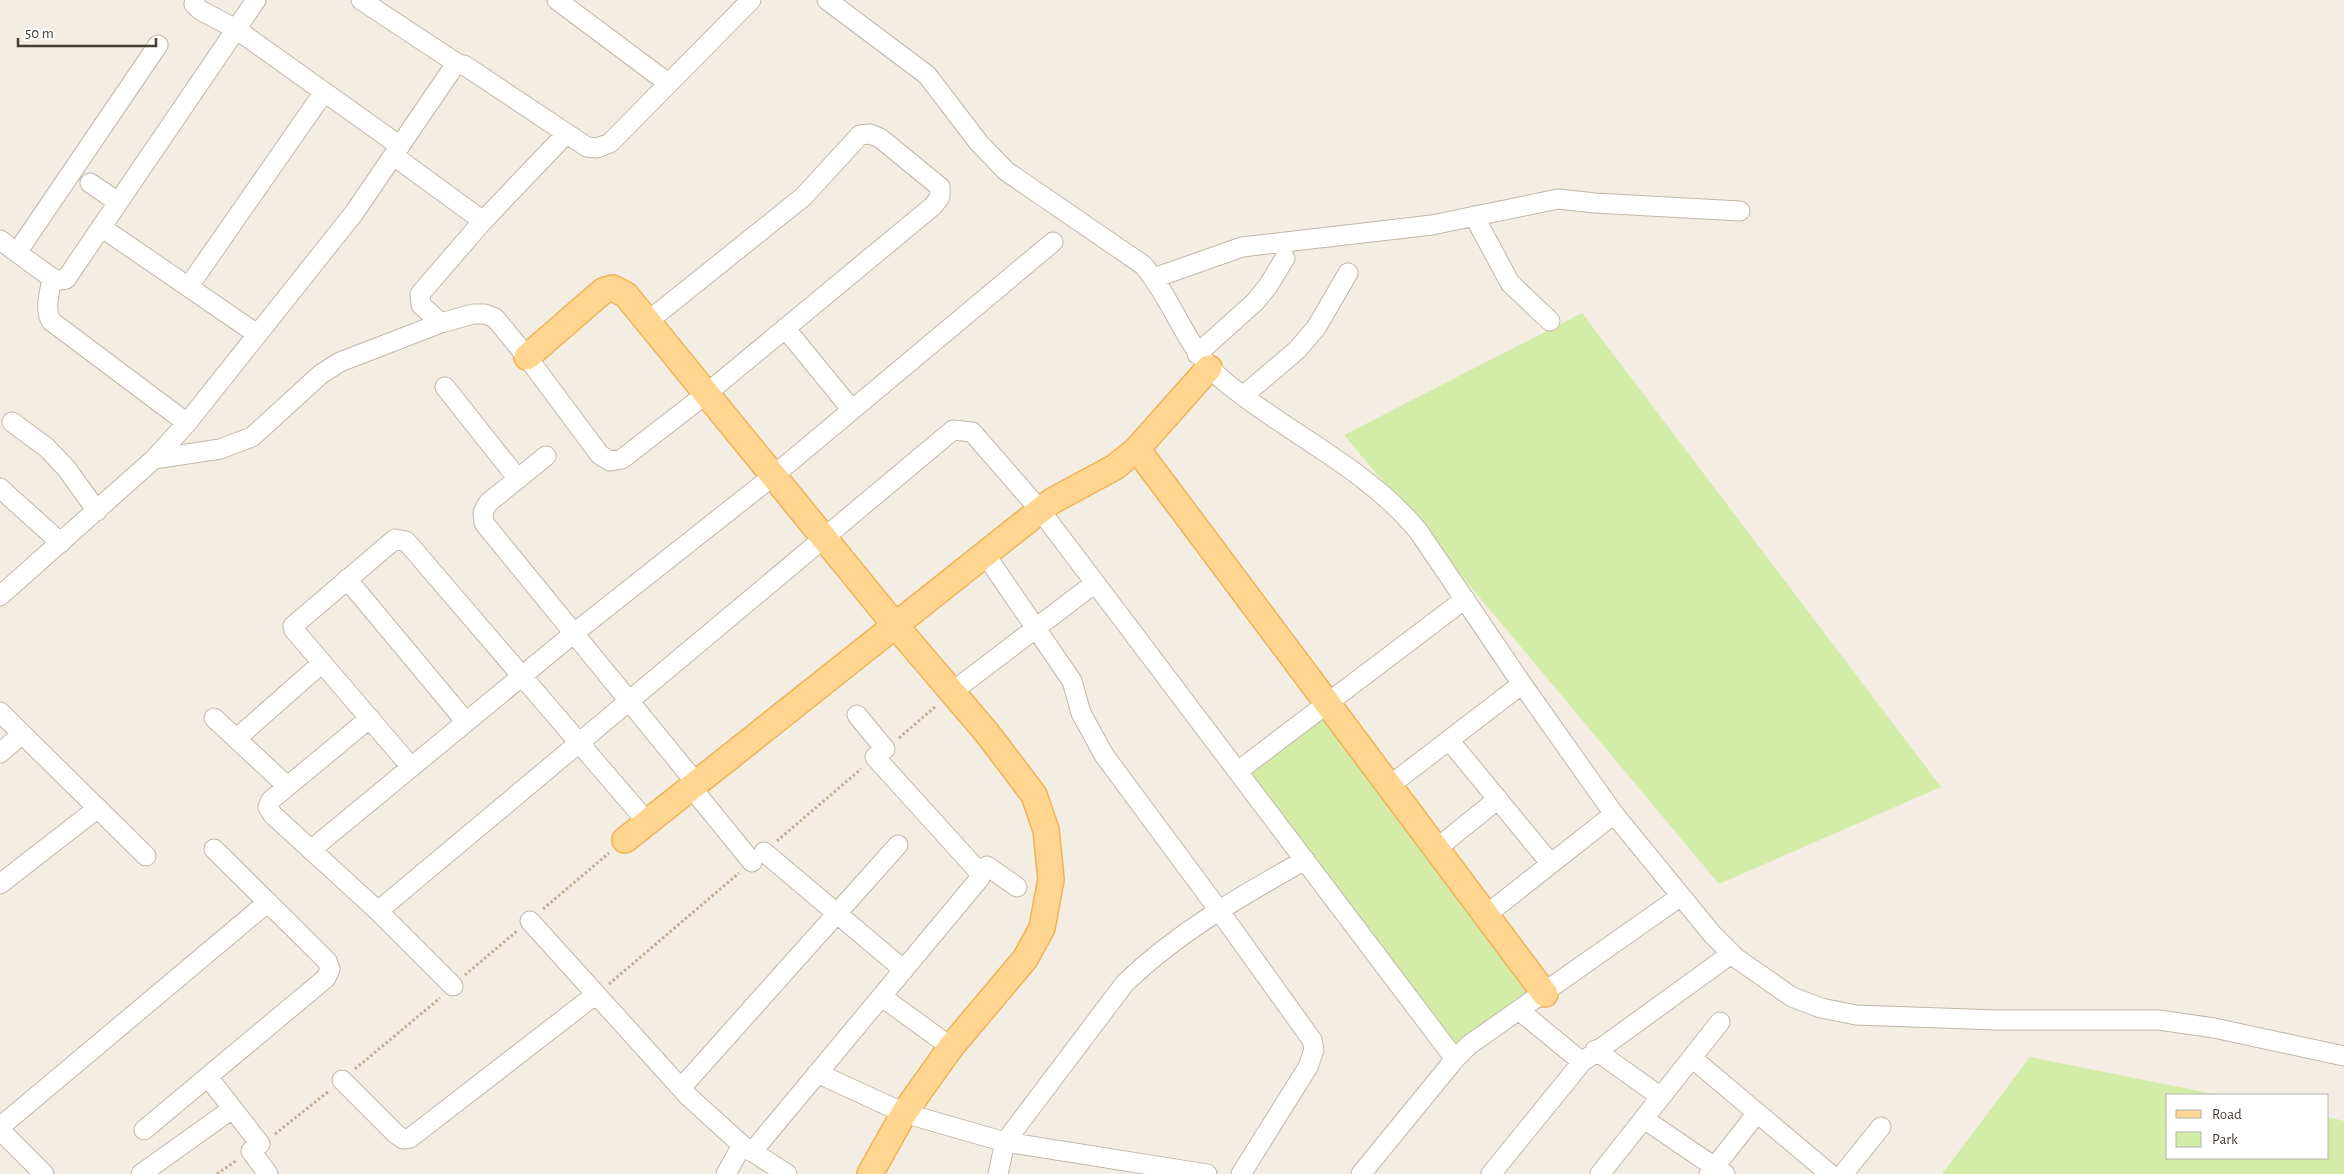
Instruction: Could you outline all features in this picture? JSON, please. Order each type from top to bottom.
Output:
[{"type":"main road","points":[[527,357],[603,291],[612,288],[626,295],[895,625],[988,733],[1034,795],[1046,830],[1051,879],[1042,928],[1025,959],[952,1047],[904,1112],[870,1174]]},
{"type":"main road","points":[[625,840],[1040,510],[1065,492],[1102,476],[1137,449],[1203,361]]},
{"type":"main road","points":[[1137,449],[1545,994]]},
{"type":"street","points":[[195,0],[194,4],[200,10],[236,29],[324,92],[483,220]]},
{"type":"street","points":[[0,240],[18,251],[52,278],[66,279],[256,0]]},
{"type":"street","points":[[361,0],[458,64],[464,65],[566,134],[587,147],[597,148],[610,142],[747,1]]},
{"type":"street","points":[[557,0],[668,83]]},
{"type":"street","points":[[826,0],[926,75],[979,143],[1006,171],[1128,253],[1154,278],[1203,361],[1244,395],[1369,483],[1403,512],[1614,814],[1731,954],[1792,997],[1821,1008],[1856,1015],[1997,1020],[2160,1020],[2214,1028],[2344,1056]]},
{"type":"street","points":[[18,251],[158,46]]},
{"type":"street","points":[[0,596],[154,459],[187,423],[354,213],[453,68],[458,64]]},
{"type":"street","points":[[189,286],[324,92]]},
{"type":"street","points":[[441,323],[421,304],[420,294],[483,220],[566,134]]},
{"type":"street","points":[[154,459],[220,449],[252,437],[321,374],[340,362],[441,323],[473,314],[485,314],[495,318],[527,357],[600,455],[610,461],[622,459],[706,394],[933,206],[940,197],[940,187],[880,138],[870,134],[860,135],[804,196],[647,322]]},
{"type":"street","points":[[90,183],[118,202]]},
{"type":"street","points":[[1154,278],[1242,248],[1432,225],[1558,199],[1595,204],[1740,212]]},
{"type":"street","points":[[1474,216],[1510,283],[1550,321]]},
{"type":"street","points":[[101,227],[257,334]]},
{"type":"street","points":[[312,848],[573,634],[773,476],[1053,242]]},
{"type":"street","points":[[1203,361],[1268,286],[1285,258]]},
{"type":"street","points":[[1244,395],[1297,350],[1316,328],[1348,273]]},
{"type":"street","points":[[52,278],[47,306],[47,314],[51,321],[187,423]]},
{"type":"street","points":[[785,328],[852,410]]},
{"type":"street","points":[[445,387],[518,479]]},
{"type":"street","points":[[12,422],[47,448],[66,468],[97,511]]},
{"type":"street","points":[[378,911],[953,430],[972,432],[1040,510],[1455,1059]]},
{"type":"street","points":[[546,456],[488,503],[483,512],[484,523],[694,785],[758,857],[835,914],[904,970]]},
{"type":"street","points":[[0,488],[61,543]]},
{"type":"street","points":[[411,767],[294,630],[293,626],[395,539],[406,541],[647,822]]},
{"type":"street","points":[[985,554],[1037,627],[1072,681],[1081,713],[1104,754],[1312,1040],[1314,1050],[1308,1067],[1241,1174]]},
{"type":"street","points":[[347,579],[466,722]]},
{"type":"street","points":[[952,692],[1095,583]]},
{"type":"street","points":[[1238,771],[1465,599]]},
{"type":"street","points":[[236,739],[322,663]]},
{"type":"street","points":[[1388,786],[1522,684]]},
{"type":"street","points":[[0,712],[146,856]]},
{"type":"street","points":[[857,715],[880,753],[980,873]]},
{"type":"street","points":[[214,718],[287,786]]},
{"type":"street","points":[[370,718],[287,786],[271,800],[268,807],[273,815],[312,848],[453,986]]},
{"type":"street","points":[[0,753],[22,734]]},
{"type":"street","points":[[1449,740],[1551,864]]},
{"type":"street","points":[[1436,849],[1498,799]]},
{"type":"street","points":[[0,884],[98,808]]},
{"type":"street","points":[[1486,916],[1614,814]]},
{"type":"street","points":[[680,1088],[898,844]]},
{"type":"street","points":[[144,1130],[326,978],[330,969],[327,961],[214,849]]},
{"type":"street","points":[[998,1174],[1005,1142],[1125,983],[1143,966],[1218,909],[1304,860]]},
{"type":"street","points":[[726,1174],[747,1148],[818,1073],[976,884],[980,873],[987,866],[1017,887]]},
{"type":"street","points":[[1361,1174],[1455,1059],[1486,1032],[1545,994],[1681,896]]},
{"type":"street","points":[[44,1174],[0,1129],[268,902]]},
{"type":"street","points":[[530,921],[595,996],[680,1088],[720,1127],[747,1148],[787,1174]]},
{"type":"street","points":[[1491,1174],[1588,1056],[1731,954]]},
{"type":"street","points":[[342,1080],[396,1134],[403,1139],[410,1138],[595,996]]},
{"type":"street","points":[[882,997],[952,1047]]},
{"type":"street","points":[[1520,1010],[1588,1056],[1661,1097]]},
{"type":"street","points":[[1600,1174],[1720,1022]]},
{"type":"street","points":[[1692,1058],[1830,1174]]},
{"type":"street","points":[[818,1073],[904,1112],[1005,1142],[1207,1174]]},
{"type":"street","points":[[208,1077],[232,1109],[256,1147],[268,1174]]},
{"type":"street","points":[[141,1174],[232,1109]]},
{"type":"street","points":[[1644,1118],[1716,1172],[1757,1113]]},
{"type":"street","points":[[1843,1174],[1881,1127]]},
{"type":"path","points":[[217,1174],[283,1129],[625,840]]},
{"type":"green space","points":[[1582,313],[1941,787],[1719,884],[1344,435]]},
{"type":"green space","points":[[1327,703],[1545,994],[1455,1059],[1238,771]]},
{"type":"green space","points":[[2030,1057],[2214,1094],[2166,1094],[2166,1159],[2329,1159],[2329,1117],[2344,1121],[2344,1174],[1942,1174]]}]
